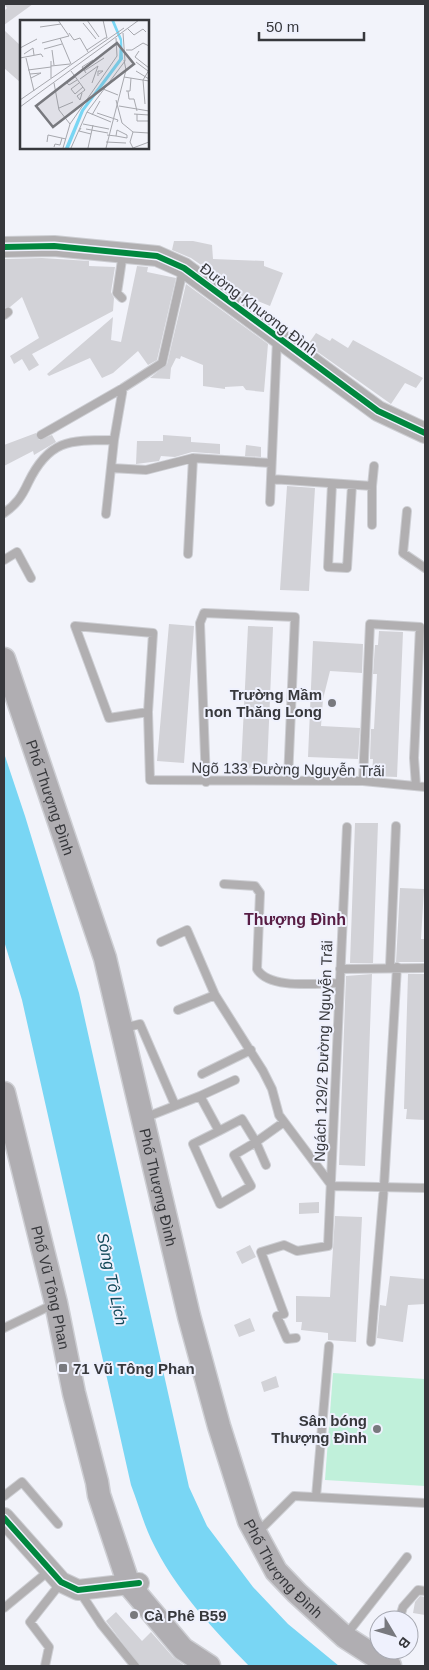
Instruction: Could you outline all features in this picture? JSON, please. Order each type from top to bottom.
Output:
[{"type":"main road","name":"Phố Thượng Đình","points":[[4,659],[102,949],[197,1344],[249,1521],[276,1571],[345,1637],[369,1650]]},
{"type":"main road","name":"Phố Vũ Tông Phan","points":[[4,1093],[56,1303],[74,1393],[98,1482],[106,1491],[134,1584]]},
{"type":"main road","points":[[134,1584],[190,1642],[205,1663]]},
{"type":"street","name":"Đường Khương Đình","points":[[4,247],[54,246],[157,256],[184,268],[378,411],[425,433]]},
{"type":"street","points":[[4,1518],[63,1581],[134,1584]]},
{"type":"lane","points":[[122,253],[118,293],[122,298]]},
{"type":"lane","points":[[40,435],[123,388],[162,363],[184,268]]},
{"type":"lane","points":[[270,502],[278,338]]},
{"type":"lane","points":[[106,514],[114,440],[123,388]]},
{"type":"lane","points":[[4,513],[17,503],[37,469],[51,450],[76,440],[114,440]]},
{"type":"lane","points":[[112,468],[146,470],[194,458],[272,462]]},
{"type":"lane","points":[[188,554],[194,458]]},
{"type":"lane","points":[[372,525],[374,466]]},
{"type":"lane","points":[[271,479],[372,486]]},
{"type":"lane","points":[[332,484],[328,568],[347,568],[352,485]]},
{"type":"lane","points":[[407,511],[403,553],[425,568]]},
{"type":"lane","points":[[4,560],[17,552],[31,578]]},
{"type":"lane","points":[[206,782],[200,622],[204,613],[295,617],[288,780]]},
{"type":"lane","points":[[364,781],[370,624],[420,627],[414,758],[416,786]]},
{"type":"lane","points":[[75,626],[153,633],[148,712],[109,718],[75,626]]},
{"type":"lane","name":"Ngõ 133 Đường Nguyễn Trãi","points":[[148,712],[150,780],[206,782],[364,781],[425,787]]},
{"type":"lane","points":[[416,734],[425,735]]},
{"type":"lane","points":[[371,1342],[384,1186],[394,966],[396,826]]},
{"type":"lane","name":"Ngách 129/2 Đường Nguyễn Trãi","points":[[296,1338],[287,1339],[277,1316],[284,1314],[261,1252],[284,1245],[297,1251],[328,1246],[347,827]]},
{"type":"lane","points":[[224,884],[255,886],[260,893],[257,969],[264,977],[283,983],[340,982]]},
{"type":"lane","points":[[161,942],[187,930],[215,995],[251,1050],[272,1089],[279,1115],[332,1186],[425,1188]]},
{"type":"lane","points":[[340,969],[394,966],[425,968]]},
{"type":"lane","points":[[178,1010],[215,995]]},
{"type":"lane","points":[[122,1029],[140,1024],[175,1105]]},
{"type":"lane","points":[[202,1074],[251,1050]]},
{"type":"lane","points":[[142,1118],[200,1096],[235,1080]]},
{"type":"lane","points":[[200,1096],[219,1131]]},
{"type":"lane","points":[[266,1165],[256,1142],[242,1119],[193,1144],[220,1204],[251,1186],[234,1155],[256,1142],[284,1122]]},
{"type":"lane","points":[[4,1328],[56,1303]]},
{"type":"lane","points":[[316,1497],[329,1346]]},
{"type":"lane","points":[[4,1496],[22,1482],[58,1524]]},
{"type":"lane","points":[[256,1534],[262,1531],[294,1496],[425,1503]]},
{"type":"lane","points":[[345,1637],[407,1557]]},
{"type":"lane","points":[[4,1608],[63,1581]]},
{"type":"lane","points":[[45,1666],[49,1647],[30,1622],[63,1581]]},
{"type":"lane","points":[[63,1581],[135,1666]]},
{"type":"lane","points":[[402,1610],[418,1590],[425,1591]]},
{"type":"green space","name":"Sân bóng Thượng Đình","points":[[333,1373],[425,1379],[425,1486],[325,1480]]},
{"type":"water","name":"Sông Tô Lịch","points":[[4,753],[79,993],[189,1487],[207,1526],[253,1587],[288,1624],[339,1666],[249,1666],[221,1637],[182,1591],[160,1557],[143,1519],[131,1485],[22,1000],[4,941]]},
{"type":"building","points":[[4,4],[33,4],[4,25],[4,11],[7,8]]},
{"type":"building","points":[[4,30],[20,45],[20,82],[4,68]]},
{"type":"building","points":[[174,241],[193,241],[212,245],[213,259],[264,261],[264,266],[283,273],[270,306],[253,299],[251,303],[234,290],[236,289],[191,258],[172,250]]},
{"type":"building","points":[[42,258],[89,261],[89,266],[115,267],[111,292],[114,298],[113,311],[32,354],[39,365],[29,371],[22,359],[14,364],[10,356],[39,338],[22,297],[10,307],[4,308],[4,259]]},
{"type":"building","points":[[137,266],[148,267],[147,272],[176,278],[157,360],[148,365],[138,351],[113,373],[102,378],[90,358],[49,376],[47,374],[113,317],[111,340],[121,342]]},
{"type":"building","points":[[186,284],[268,344],[264,392],[246,390],[243,386],[225,387],[225,389],[203,386],[203,365],[181,356],[180,359],[176,358],[171,368],[170,379],[150,378],[167,364]]},
{"type":"building","points":[[316,333],[330,341],[332,338],[348,348],[353,340],[423,378],[416,388],[405,383],[391,404],[298,338],[309,343]]},
{"type":"building","points":[[36,433],[39,440],[52,435],[56,442],[34,455],[33,451],[4,466],[4,445]]},
{"type":"building","points":[[163,435],[191,437],[191,442],[220,444],[220,454],[192,452],[175,457],[161,456],[159,461],[136,464],[137,441],[163,441]]},
{"type":"building","points":[[246,445],[261,447],[261,457],[245,456]]},
{"type":"building","points":[[287,486],[315,488],[309,591],[280,590]]},
{"type":"building","points":[[169,624],[194,626],[184,763],[157,761]]},
{"type":"building","points":[[248,626],[273,627],[267,769],[241,768]]},
{"type":"building","points":[[379,631],[403,632],[397,777],[372,776],[373,759],[370,759],[371,729],[374,729],[377,674],[373,674],[375,645],[378,645]]},
{"type":"building","points":[[313,641],[363,644],[362,673],[330,671],[323,699],[321,726],[360,728],[358,759],[308,757]]},
{"type":"building","points":[[355,823],[378,823],[373,963],[350,963]]},
{"type":"building","points":[[400,888],[424,889],[421,939],[425,939],[425,962],[396,962]]},
{"type":"building","points":[[372,974],[365,1166],[339,1165],[346,976]]},
{"type":"building","points":[[408,974],[425,974],[425,1120],[406,1119],[407,1109],[404,1109]]},
{"type":"building","points":[[319,1202],[319,1213],[299,1214],[299,1203]]},
{"type":"building","points":[[335,1216],[362,1217],[356,1342],[328,1340],[328,1333],[301,1330],[302,1322],[296,1322],[296,1296],[330,1297]]},
{"type":"building","points":[[250,1245],[256,1257],[242,1264],[236,1252]]},
{"type":"building","points":[[390,1276],[425,1279],[425,1304],[408,1305],[403,1342],[377,1338],[380,1305],[386,1306]]},
{"type":"building","points":[[250,1318],[255,1331],[239,1337],[234,1325]]},
{"type":"building","points":[[276,1376],[279,1387],[264,1392],[261,1382]]},
{"type":"building","points":[[420,1596],[425,1597],[425,1615],[419,1614],[419,1610],[414,1610],[415,1602]]},
{"type":"building","points":[[116,1612],[142,1641],[151,1632],[173,1657],[185,1666],[140,1666],[106,1621]]},
{"type":"cycle path","points":[[4,247],[54,246],[157,256],[184,268],[378,411],[425,433]]},
{"type":"cycle path","points":[[4,1518],[61,1582],[78,1590],[139,1583]]},
{"type":"place","name":"Trường Mầm non Thăng Long","points":[[332,703]]},
{"type":"place","name":"71 Vũ Tông Phan","points":[[63,1368]]},
{"type":"place","name":"Sân bóng Thượng Đình","points":[[377,1429]]},
{"type":"place","name":"Cà Phê B59","points":[[134,1615]]},
{"type":"district","name":"Thượng Đình","points":[[295,919]]}]
